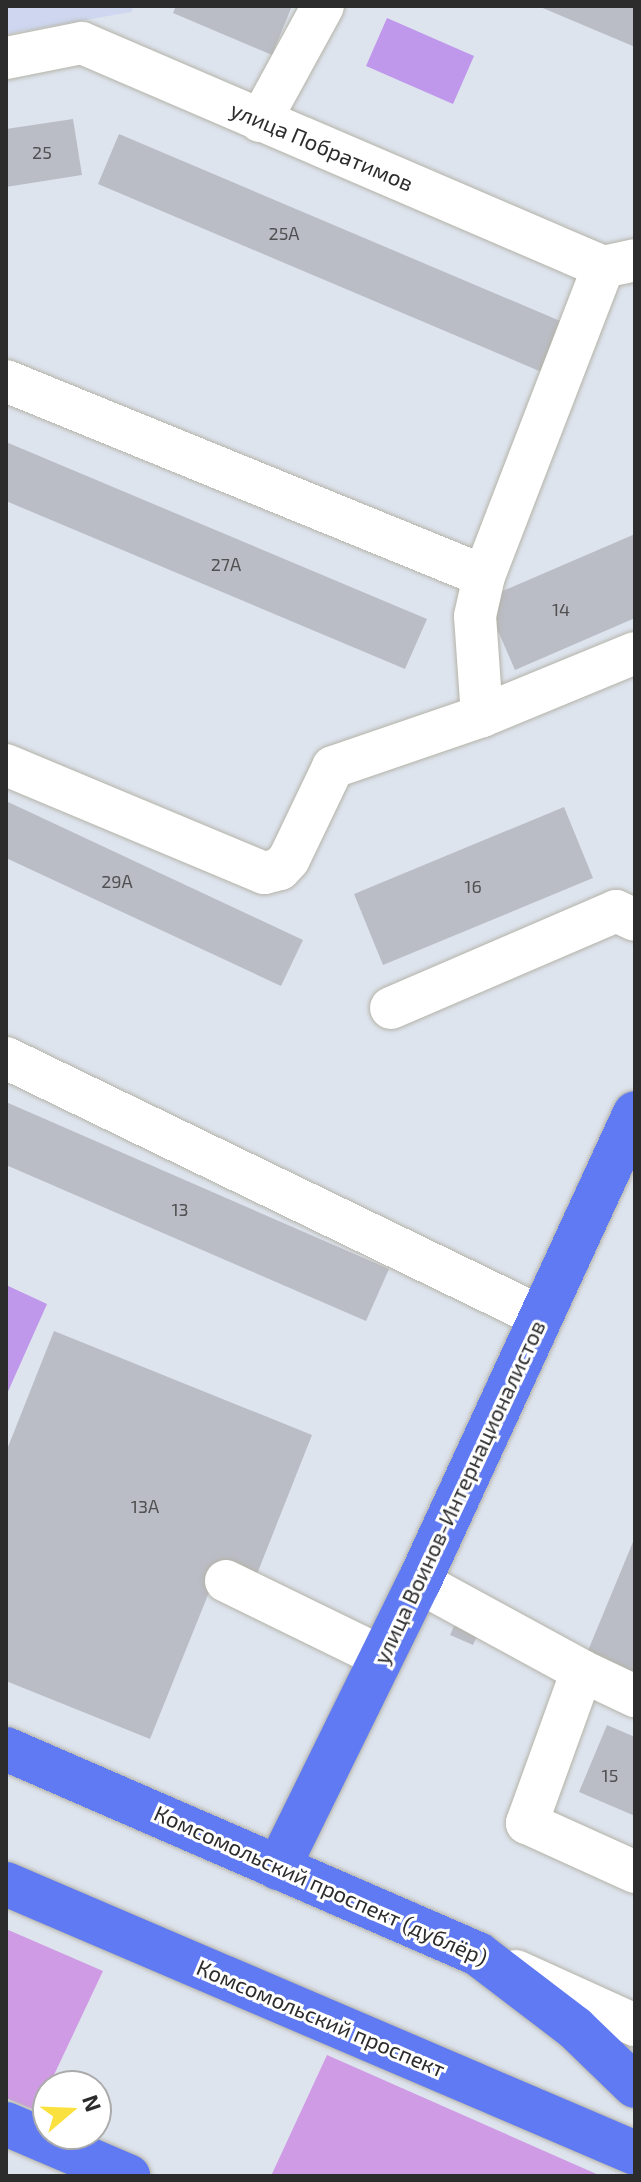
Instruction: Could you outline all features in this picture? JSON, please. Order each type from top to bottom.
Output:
[{"type":"main road","name":"улица Воинов-Интернационалистов","points":[[278,1868],[419,1582],[635,1113]]},
{"type":"main road","name":"Комсомольский проспект (дублёр)","points":[[6,1749],[478,1954]]},
{"type":"main road","name":"Комсомольский проспект","points":[[6,1884],[635,2153]]},
{"type":"main road","points":[[478,1954],[575,2028],[635,2086]]},
{"type":"main road","points":[[6,2124],[128,2176]]},
{"type":"street","points":[[260,121],[323,6]]},
{"type":"street","name":"улица Побратимов","points":[[6,58],[82,43],[260,121],[619,263]]},
{"type":"street","points":[[482,716],[475,616],[484,576],[619,263]]},
{"type":"street","points":[[6,381],[484,576]]},
{"type":"street","points":[[6,765],[264,873],[280,869],[289,859],[333,767],[482,716],[635,653]]},
{"type":"street","points":[[391,1008],[616,911],[635,920]]},
{"type":"street","points":[[6,1058],[541,1317]]},
{"type":"street","points":[[226,1581],[382,1657]]},
{"type":"street","points":[[419,1582],[582,1671],[635,1696]]},
{"type":"street","points":[[582,1671],[527,1823],[635,1872]]},
{"type":"street","name":"Комсомольский проспект (дублёр)","points":[[478,1954],[635,2025]]},
{"type":"shaded area","points":[[6,6],[134,6],[131,12],[6,34]]},
{"type":"shaded area","points":[[387,18],[474,56],[453,104],[366,66]]},
{"type":"shaded area","points":[[6,1285],[47,1304],[6,1396]]},
{"type":"shaded area","points":[[6,1929],[103,1971],[56,2070],[32,2070],[32,2109],[6,2098]]},
{"type":"shaded area","points":[[327,2055],[601,2176],[271,2176]]},
{"type":"building","points":[[176,6],[292,6],[272,55],[173,13]]},
{"type":"building","points":[[538,6],[635,6],[635,47]]},
{"type":"building","points":[[73,119],[82,175],[6,187],[6,129]]},
{"type":"building","points":[[119,134],[572,326],[551,376],[98,184]]},
{"type":"building","points":[[6,442],[427,619],[405,669],[6,501]]},
{"type":"building","points":[[635,534],[635,618],[515,670],[484,599]]},
{"type":"building","points":[[6,801],[303,940],[281,986],[6,858]]},
{"type":"building","points":[[564,807],[593,878],[383,965],[354,894]]},
{"type":"building","points":[[6,1102],[389,1269],[366,1321],[6,1165]]},
{"type":"building","points":[[54,1331],[312,1435],[257,1574],[222,1560],[150,1739],[6,1681],[6,1452]]},
{"type":"building","points":[[635,1537],[635,1673],[587,1653]]},
{"type":"building","points":[[460,1613],[483,1623],[473,1645],[450,1635]]},
{"type":"building","points":[[607,1725],[635,1737],[635,1816],[579,1792]]}]
